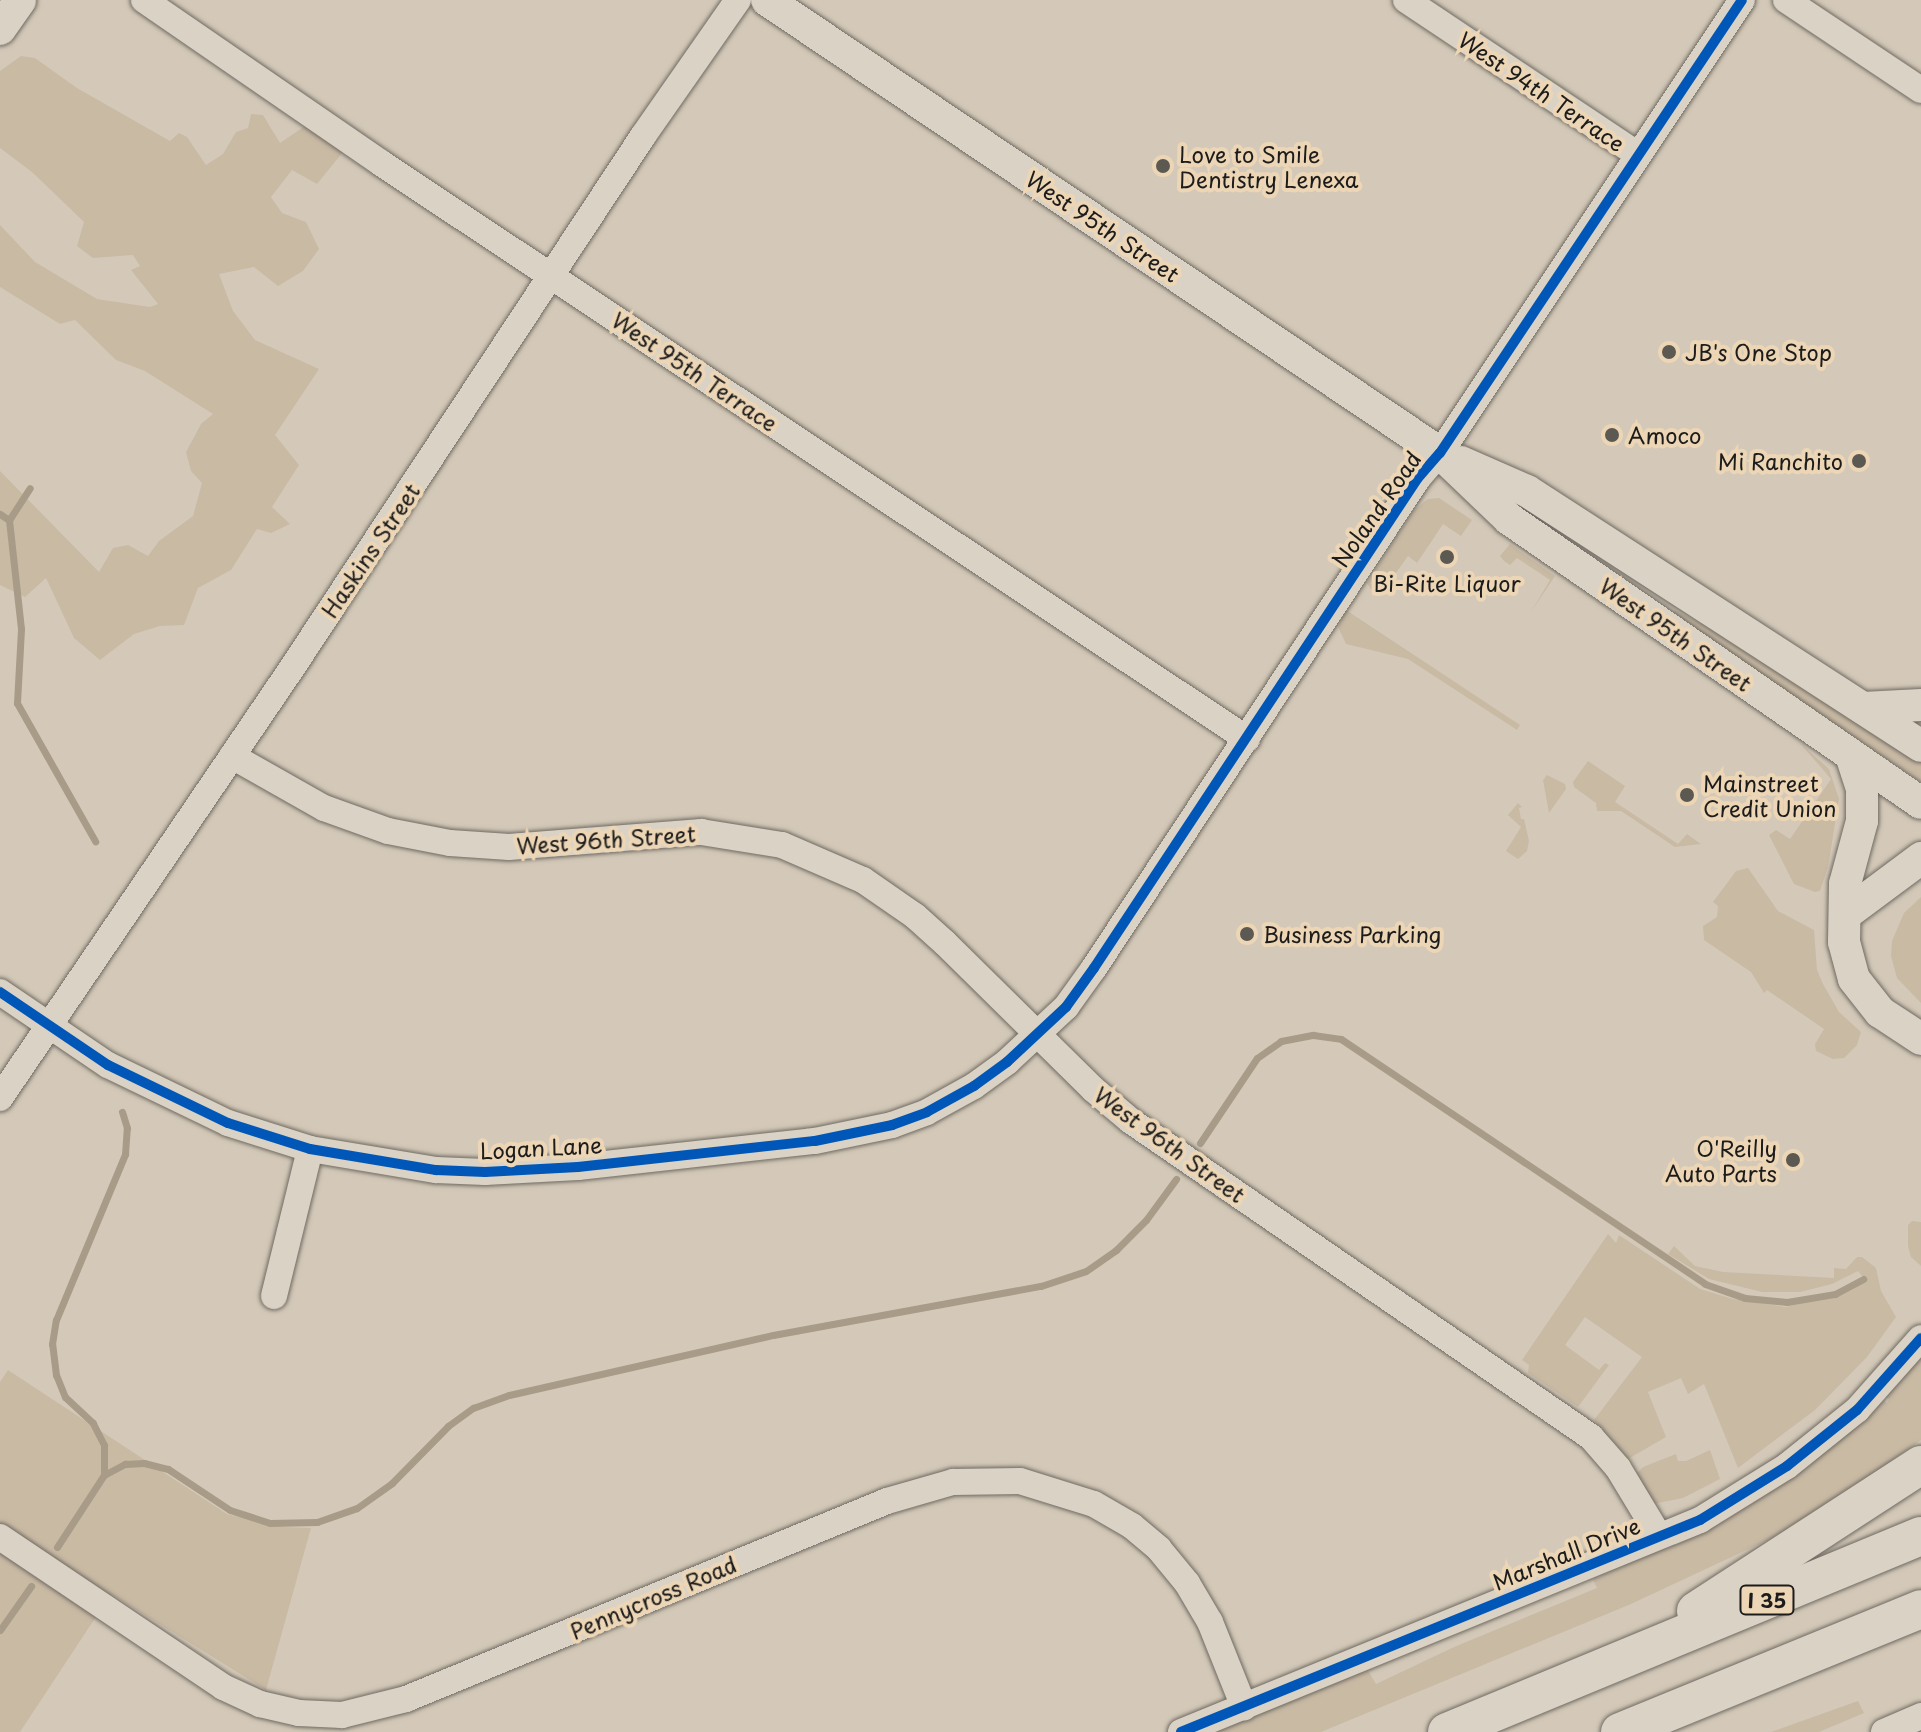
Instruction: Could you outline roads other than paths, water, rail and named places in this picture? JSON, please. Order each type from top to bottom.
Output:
[{"type":"highway","points":[[1613,1664],[1921,1465]]},
{"type":"highway","name":"I 35","points":[[1447,1732],[1921,1536]]},
{"type":"highway","points":[[1620,1732],[1910,1618]]},
{"type":"main road","points":[[0,29],[20,0]]},
{"type":"main road","name":"West 95th Street","points":[[767,0],[1440,453],[1509,519],[1921,803]]},
{"type":"main road","name":"West 95th Street","points":[[1440,453],[1527,491],[1921,746]]},
{"type":"main road","points":[[1863,708],[1921,705]]},
{"type":"main road","points":[[1851,755],[1862,788],[1862,821],[1845,884],[1844,942],[1854,979],[1880,1012],[1921,1039]]},
{"type":"main road","points":[[1846,914],[1921,858]]},
{"type":"street","name":"West 95th Terrace","points":[[144,0],[1247,739]]},
{"type":"street","name":"Haskins Street","points":[[0,1098],[553,276],[643,136],[738,0]]},
{"type":"street","name":"West 94th Terrace","points":[[1406,0],[1638,155]]},
{"type":"street","name":"Noland Road","points":[[1037,1035],[1066,1007],[1418,478],[1440,453],[1742,0]]},
{"type":"street","points":[[1786,0],[1921,90]]},
{"type":"street","name":"West 96th Street","points":[[232,756],[324,808],[388,831],[450,843],[509,847],[701,832],[754,837],[810,854],[863,880],[915,916],[1096,1092],[1162,1144],[1584,1431],[1618,1468],[1659,1536]]},
{"type":"street","name":"Logan Lane","points":[[0,992],[47,1027],[108,1065],[170,1098],[228,1123],[310,1149],[380,1163],[485,1172],[578,1167],[815,1141],[877,1129],[927,1112],[974,1086],[1037,1035]]},
{"type":"street","points":[[274,1296],[310,1149]]},
{"type":"street","name":"Marshall Drive","points":[[1181,1732],[1659,1536],[1727,1505],[1787,1466],[1857,1410],[1921,1338]]},
{"type":"street","name":"Pennycross Road","points":[[0,1537],[223,1687],[260,1704],[299,1713],[342,1715],[406,1699],[887,1501],[953,1482],[1020,1481],[1092,1503],[1132,1526],[1159,1549],[1187,1583],[1210,1622],[1244,1707]]},
{"type":"street","points":[[1884,1732],[1921,1716]]},
{"type":"waterway","points":[[9,520],[30,488]]},
{"type":"waterway","points":[[0,514],[9,520],[21,629],[17,703],[95,841]]},
{"type":"waterway","points":[[1200,1143],[1257,1058],[1281,1041],[1313,1035],[1341,1039],[1705,1284],[1745,1298],[1787,1302],[1835,1294],[1863,1279]]},
{"type":"waterway","points":[[104,1475],[104,1445],[93,1423],[65,1397],[56,1375],[52,1344],[56,1320],[125,1154],[127,1128],[122,1112]]},
{"type":"waterway","points":[[57,1547],[104,1475],[125,1464],[144,1463],[168,1469],[230,1510],[270,1523],[317,1522],[357,1508],[392,1483],[448,1426],[473,1408],[509,1395],[773,1335],[1041,1286],[1086,1271],[1116,1250],[1146,1220],[1176,1179]]},
{"type":"waterway","points":[[0,1630],[31,1586]]},
{"type":"place","name":"Love to Smile Dentistry Lenexa","points":[[1163,166]]},
{"type":"place","name":"JB's One Stop","points":[[1669,352]]},
{"type":"place","name":"Amoco","points":[[1612,435]]},
{"type":"place","name":"Mi Ranchito","points":[[1859,461]]},
{"type":"place","name":"Bi-Rite Liquor","points":[[1447,557]]},
{"type":"place","name":"Mainstreet Credit Union","points":[[1687,795]]},
{"type":"place","name":"Business Parking","points":[[1247,934]]},
{"type":"place","name":"O'Reilly Auto Parts","points":[[1793,1160]]}]
